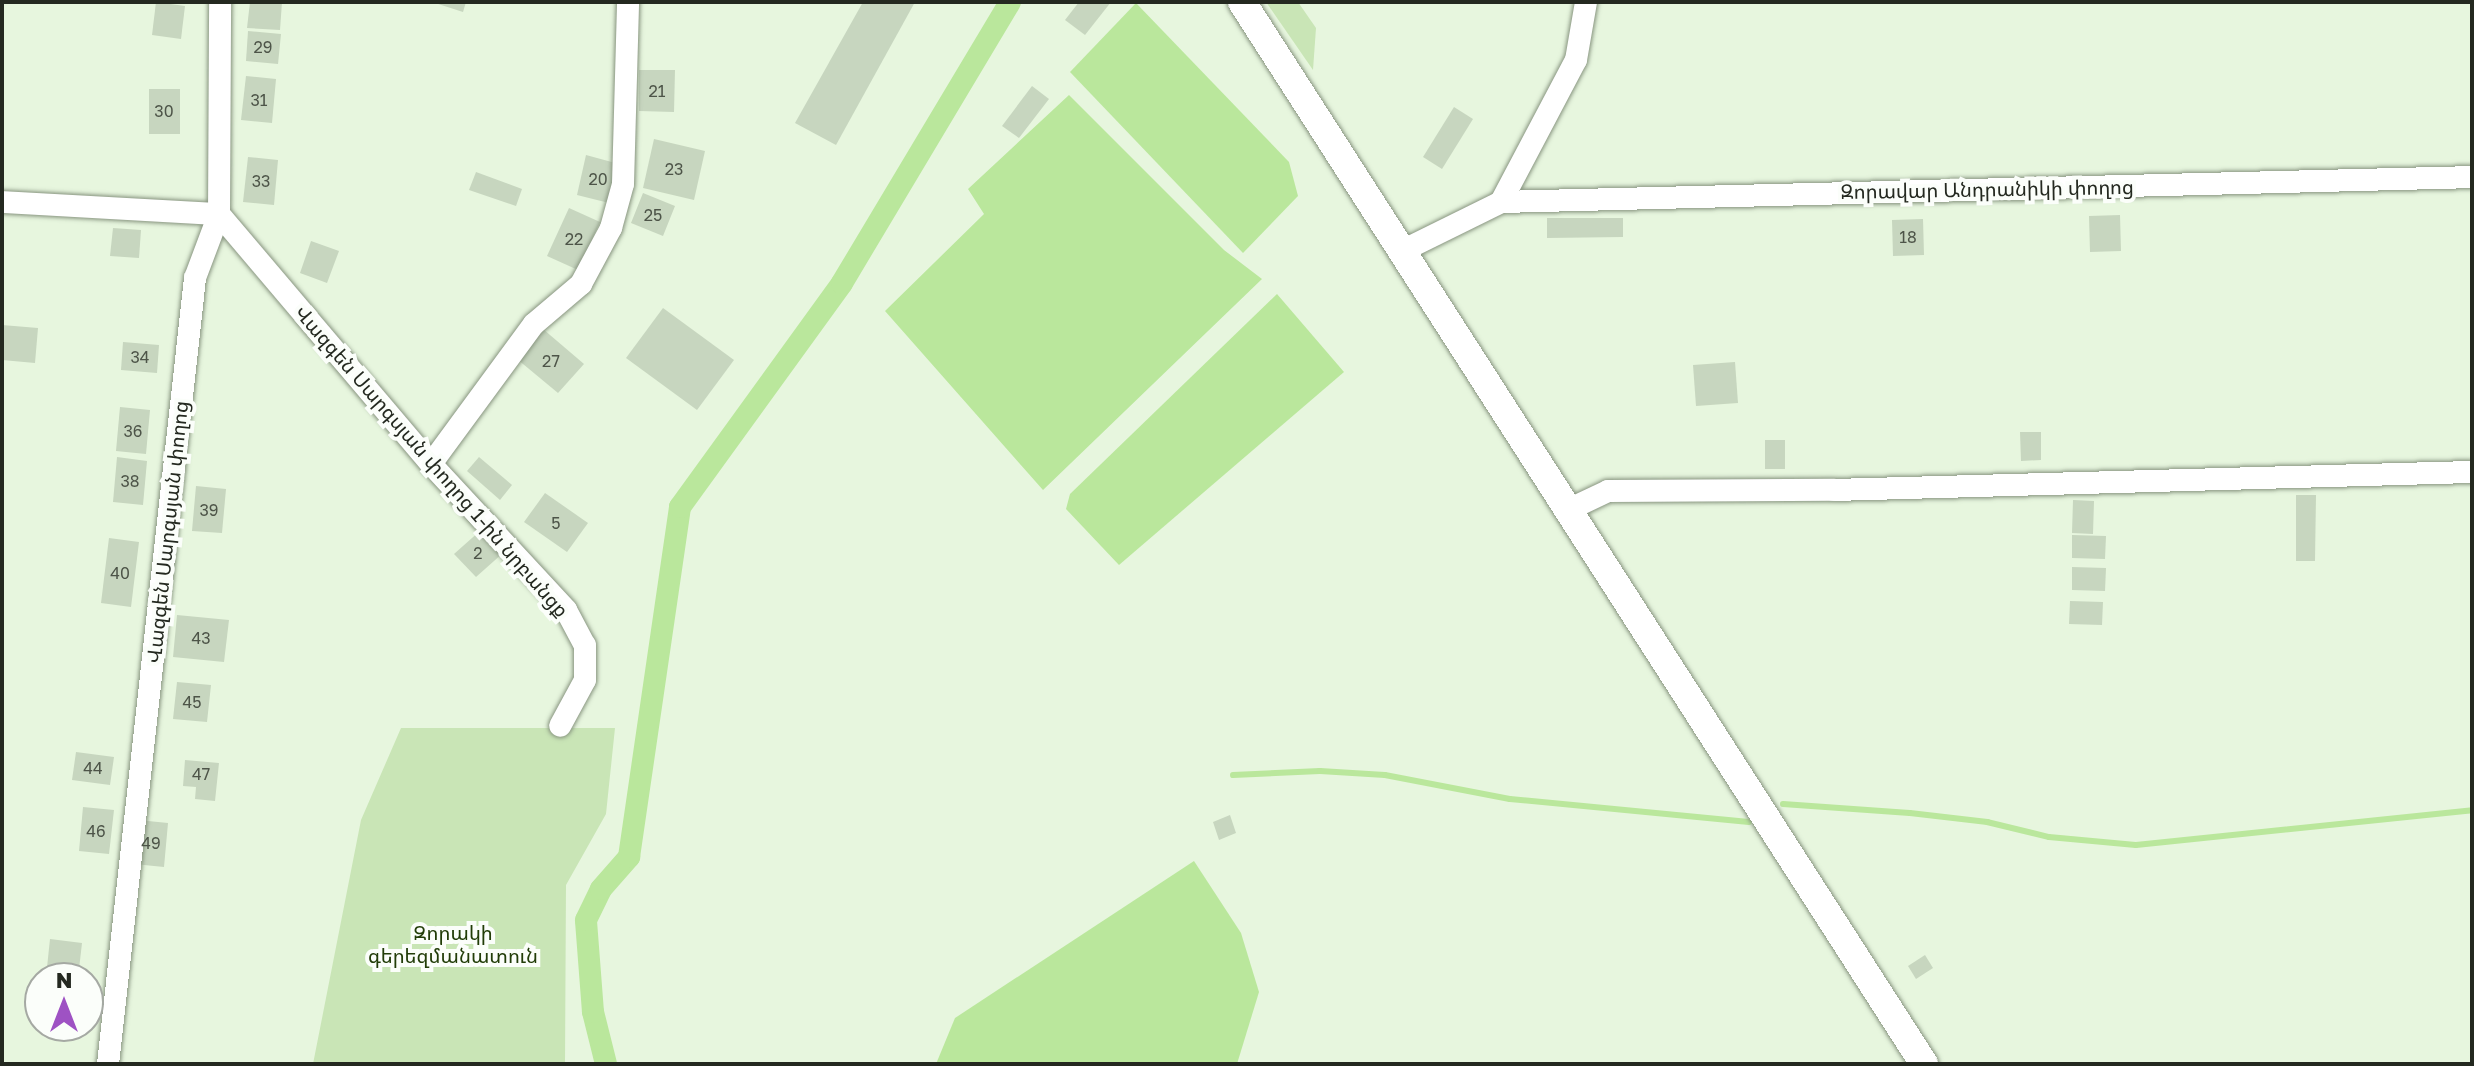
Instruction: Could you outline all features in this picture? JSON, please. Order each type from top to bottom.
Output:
[{"type":"main road","points":[[1242,2],[1924,1064]]},
{"type":"street","name":"Վազգեն Սարգսյան փողոց","points":[[108,1064],[195,278],[219,214],[220,2]]},
{"type":"street","points":[[431,464],[534,324],[581,284],[611,228],[623,184],[628,2]]},
{"type":"street","points":[[1404,250],[1501,202],[1576,60],[1586,2]]},
{"type":"street","name":"Զորավար Անդրանիկի փողոց","points":[[1501,202],[2472,177]]},
{"type":"street","points":[[2,202],[219,214]]},
{"type":"street","name":"Վազգեն Սարգսյան փողոց 1-ին նրբանցք","points":[[219,214],[431,464],[566,610],[585,645],[585,680],[560,726]]},
{"type":"street","points":[[1568,510],[1608,491],[1834,490],[2472,472]]},
{"type":"green space","points":[[1266,2],[1298,2],[1316,28],[1313,70]]},
{"type":"green space","name":"Զորակի գերեզմանատուն","points":[[401,728],[615,728],[606,814],[566,885],[565,1064],[313,1064],[361,820]]},
{"type":"shaded area","points":[[1136,3],[1289,162],[1298,196],[1243,253],[1070,72]]},
{"type":"shaded area","points":[[1069,95],[1224,250],[1262,279],[1043,490],[885,311],[984,214],[968,189]]},
{"type":"shaded area","points":[[1277,294],[1344,372],[1119,565],[1066,509],[1070,494]]},
{"type":"shaded area","points":[[1194,861],[1241,933],[1259,992],[1237,1064],[936,1064],[955,1018]]},
{"type":"building","points":[[156,2],[185,6],[181,39],[152,35]]},
{"type":"building","points":[[250,2],[282,2],[280,30],[247,28]]},
{"type":"building","points":[[432,2],[466,2],[463,12]]},
{"type":"building","points":[[863,2],[915,2],[836,145],[795,123]]},
{"type":"building","points":[[1079,2],[1111,2],[1085,35],[1065,20]]},
{"type":"building","points":[[248,31],[281,34],[278,64],[246,61]]},
{"type":"building","points":[[639,70],[675,70],[674,112],[639,111]]},
{"type":"building","points":[[246,76],[276,79],[272,123],[241,120]]},
{"type":"building","points":[[1032,86],[1049,99],[1019,138],[1002,126]]},
{"type":"building","points":[[149,89],[180,89],[180,134],[149,134]]},
{"type":"building","points":[[1454,107],[1473,119],[1442,169],[1423,157]]},
{"type":"building","points":[[654,139],[705,151],[694,200],[643,188]]},
{"type":"building","points":[[586,155],[619,164],[609,203],[577,195]]},
{"type":"building","points":[[248,157],[278,160],[274,205],[243,202]]},
{"type":"building","points":[[476,172],[522,189],[516,206],[469,190]]},
{"type":"building","points":[[643,193],[675,206],[663,236],[631,223]]},
{"type":"building","points":[[569,208],[600,222],[578,270],[547,256]]},
{"type":"building","points":[[2120,215],[2121,251],[2090,252],[2089,216]]},
{"type":"building","points":[[1547,218],[1623,218],[1623,237],[1547,238]]},
{"type":"building","points":[[1923,219],[1924,255],[1893,256],[1892,220]]},
{"type":"building","points":[[113,228],[141,230],[139,258],[110,256]]},
{"type":"building","points":[[311,241],[339,251],[327,283],[300,273]]},
{"type":"building","points":[[663,308],[734,360],[697,410],[626,358]]},
{"type":"building","points":[[2,325],[38,328],[35,363],[2,360]]},
{"type":"building","points":[[543,329],[584,364],[558,393],[517,359]]},
{"type":"building","points":[[123,342],[159,345],[157,373],[121,370]]},
{"type":"building","points":[[1735,362],[1738,403],[1696,406],[1693,365]]},
{"type":"building","points":[[120,407],[150,410],[146,454],[116,451]]},
{"type":"building","points":[[2020,432],[2041,432],[2041,460],[2021,461]]},
{"type":"building","points":[[1765,440],[1785,440],[1785,469],[1765,469]]},
{"type":"building","points":[[117,457],[147,461],[143,505],[113,502]]},
{"type":"building","points":[[479,457],[512,485],[500,500],[467,471]]},
{"type":"building","points":[[196,486],[226,489],[222,533],[192,531]]},
{"type":"building","points":[[545,493],[588,523],[567,552],[524,522]]},
{"type":"building","points":[[2296,495],[2316,495],[2315,561],[2296,561]]},
{"type":"building","points":[[2073,500],[2094,501],[2093,534],[2072,533]]},
{"type":"building","points":[[481,530],[503,553],[476,577],[454,554]]},
{"type":"building","points":[[2072,535],[2106,536],[2105,559],[2072,558]]},
{"type":"building","points":[[109,538],[139,542],[131,607],[101,603]]},
{"type":"building","points":[[2072,567],[2106,568],[2105,591],[2072,590]]},
{"type":"building","points":[[2070,601],[2103,602],[2102,625],[2069,624]]},
{"type":"building","points":[[177,615],[229,620],[224,662],[173,657]]},
{"type":"building","points":[[177,682],[211,685],[207,722],[173,719]]},
{"type":"building","points":[[76,752],[114,757],[110,785],[72,780]]},
{"type":"building","points":[[185,760],[219,763],[215,801],[195,799],[196,787],[183,786]]},
{"type":"building","points":[[83,807],[114,810],[109,854],[79,851]]},
{"type":"building","points":[[1230,815],[1236,833],[1219,840],[1213,822]]},
{"type":"building","points":[[138,820],[168,823],[164,867],[134,864]]},
{"type":"building","points":[[50,939],[82,943],[80,962],[48,962]]},
{"type":"building","points":[[1925,955],[1933,968],[1916,979],[1908,966]]},
{"type":"waterway","points":[[606,1064],[593,1012],[586,920],[601,889],[629,857],[680,507],[842,283],[1010,2]]},
{"type":"waterway","points":[[1233,775],[1320,771],[1385,775],[1510,799],[1749,822]]},
{"type":"waterway","points":[[1783,804],[1910,813],[1987,822],[2049,837],[2136,845],[2472,810]]}]
